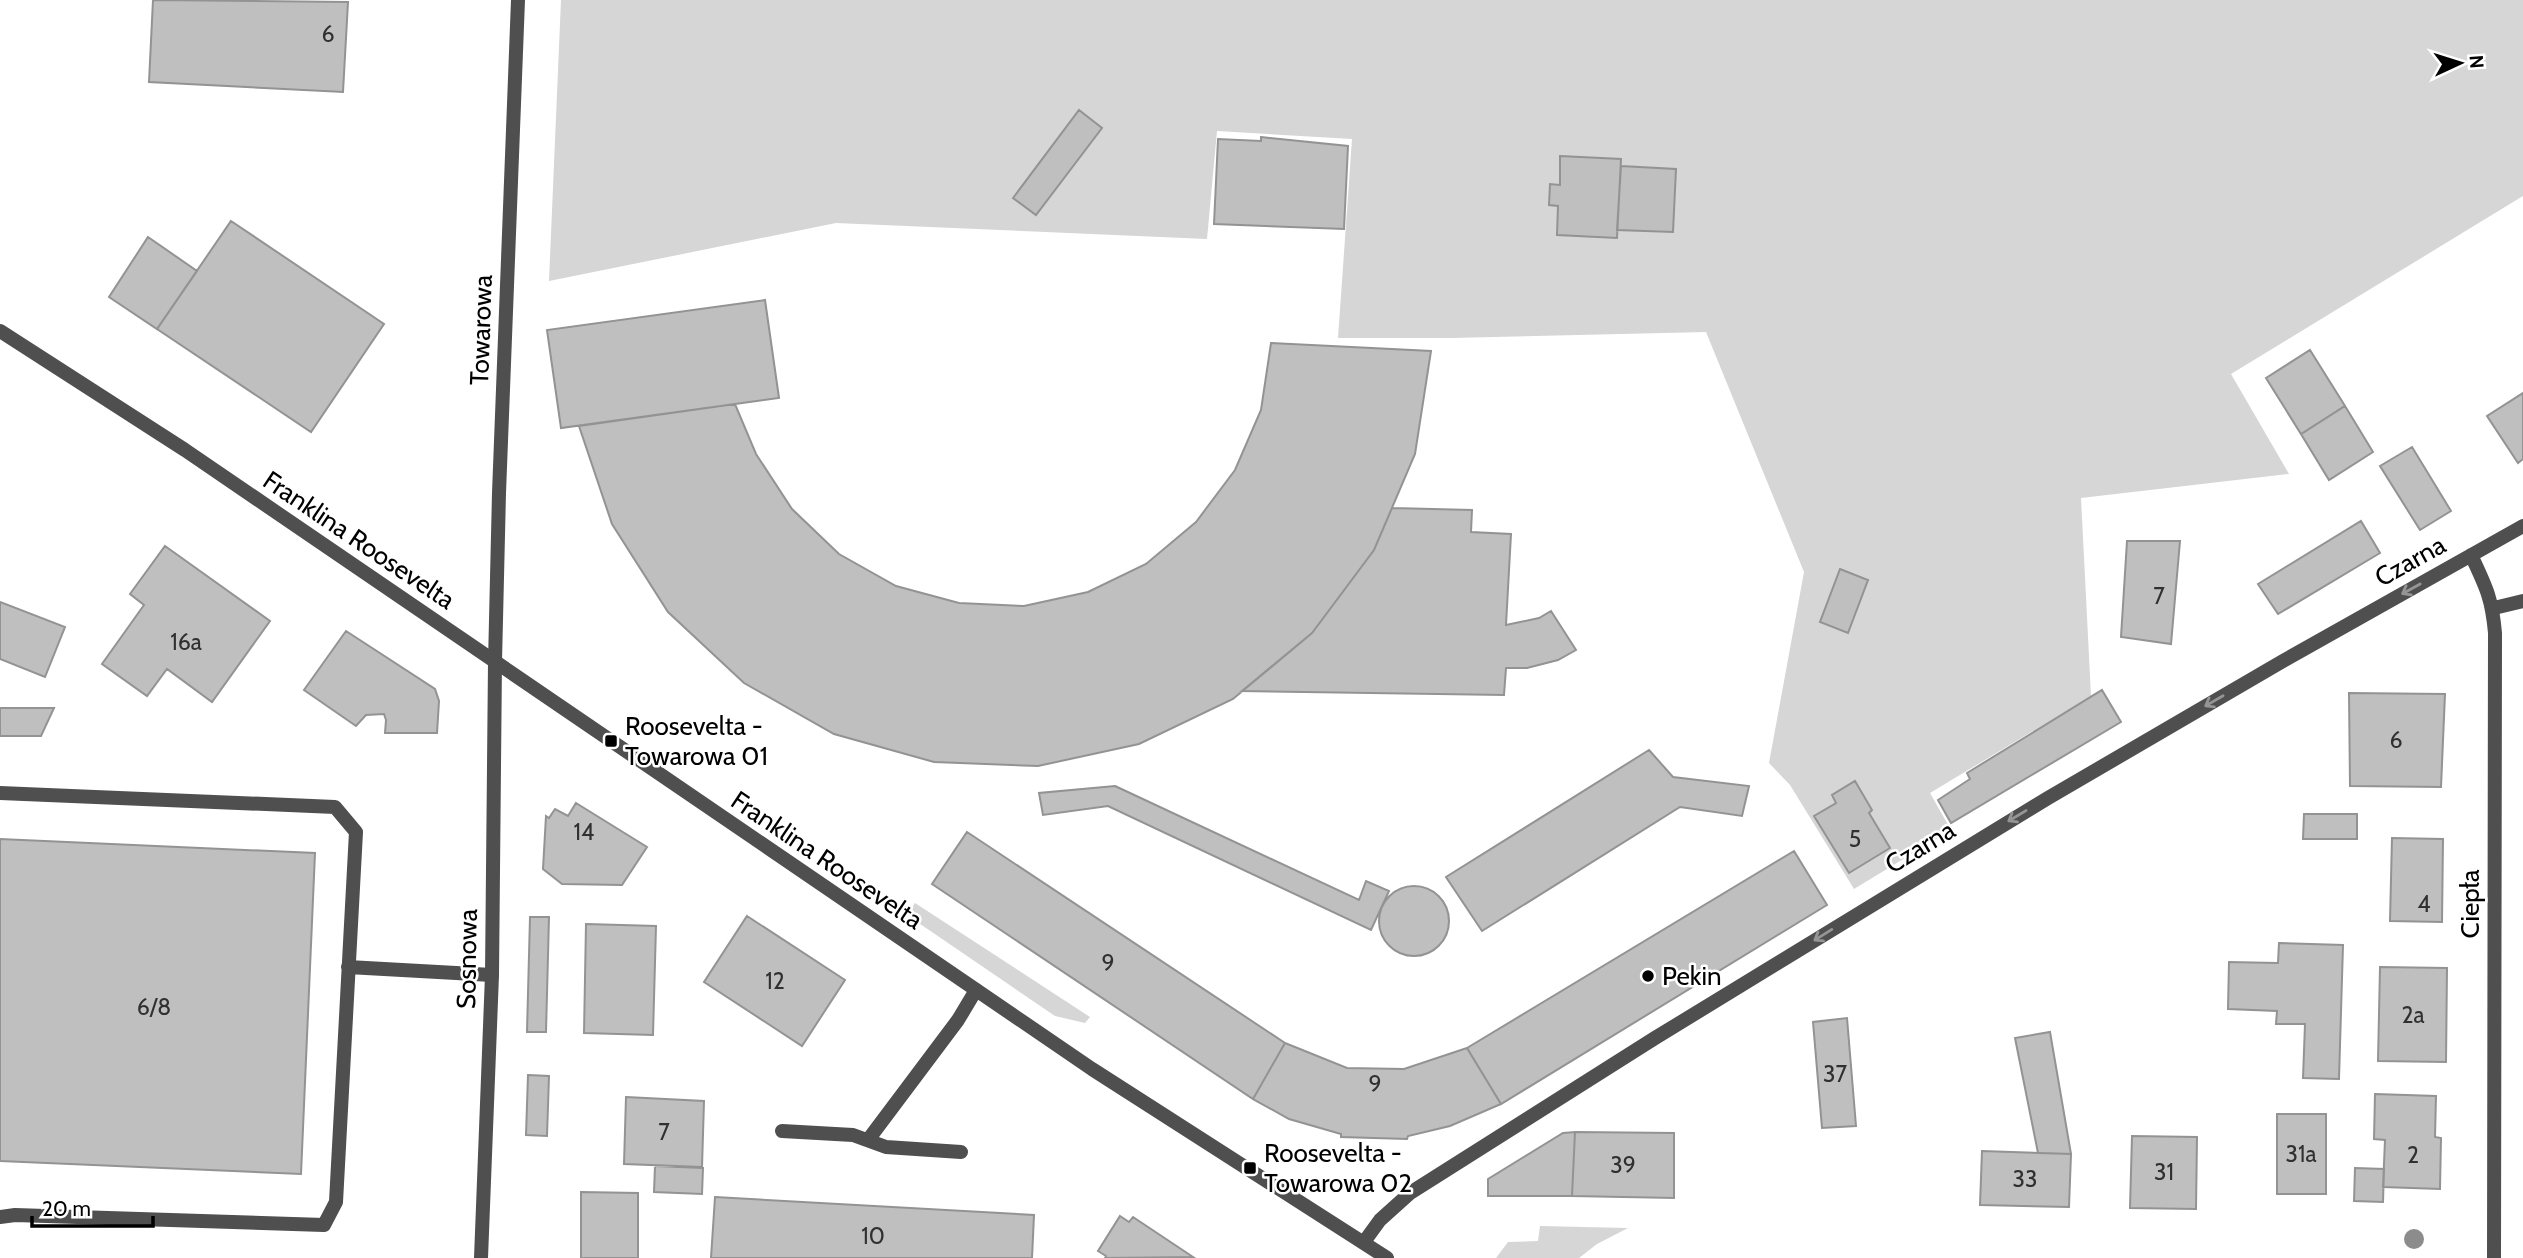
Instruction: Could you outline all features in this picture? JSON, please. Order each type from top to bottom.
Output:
[{"type":"street","name":"Towarowa","points":[[495,662],[518,0]]},
{"type":"street","name":"Franklina Roosevelta","points":[[0,331],[185,450],[1092,1069],[1387,1258]]},
{"type":"street","name":"Czarna","points":[[1364,1242],[1395,1204],[1667,1031],[2048,798],[2523,526]]},
{"type":"street","name":"Ciepła","points":[[2471,555],[2494,608],[2494,1258]]},
{"type":"street","points":[[2494,608],[2523,601]]},
{"type":"street","name":"Sosnowa","points":[[481,1258],[492,975],[495,662]]},
{"type":"street","points":[[0,793],[335,807],[356,832],[336,1202],[324,1225],[15,1215],[0,1217]]},
{"type":"street","points":[[348,967],[492,975]]},
{"type":"street","points":[[868,1140],[958,1020],[976,990]]},
{"type":"street","points":[[782,1131],[853,1135],[886,1147],[961,1152]]},
{"type":"shaded area","points":[[561,0],[2523,0],[2523,196],[2231,374],[2289,474],[2081,498],[2091,696],[1930,793],[1951,830],[1854,889],[1790,785],[1769,763],[1804,572],[1706,332],[1338,338],[1352,139],[1217,131],[1207,239],[836,223],[549,281]]},
{"type":"shaded area","points":[[915,903],[1090,1017],[1085,1023],[1055,1016],[907,915]]},
{"type":"shaded area","points":[[1540,1226],[1628,1228],[1597,1244],[1579,1258],[1496,1258],[1508,1242],[1538,1241]]},
{"type":"building","points":[[153,0],[348,2],[343,92],[149,82]]},
{"type":"building","points":[[1079,110],[1102,128],[1036,215],[1013,198]]},
{"type":"building","points":[[1261,137],[1348,146],[1344,229],[1214,224],[1218,139],[1261,141]]},
{"type":"building","points":[[1560,156],[1621,159],[1617,238],[1557,235],[1558,206],[1549,205],[1550,184],[1560,185]]},
{"type":"building","points":[[1621,166],[1676,169],[1673,232],[1617,230]]},
{"type":"building","points":[[231,221],[384,324],[311,432],[157,329]]},
{"type":"building","points":[[148,237],[197,271],[157,329],[109,297]]},
{"type":"building","points":[[765,300],[779,398],[561,428],[547,330]]},
{"type":"building","points":[[1271,343],[1431,351],[1415,454],[1374,550],[1312,633],[1233,699],[1139,744],[1038,766],[934,762],[834,734],[744,683],[668,612],[612,524],[579,426],[735,404],[756,454],[792,509],[839,554],[896,586],[959,603],[1024,606],[1088,592],[1146,564],[1196,522],[1235,470],[1261,410]]},
{"type":"building","points":[[2310,350],[2345,406],[2301,434],[2266,378]]},
{"type":"building","points":[[2523,393],[2523,459],[2518,463],[2487,416]]},
{"type":"building","points":[[2345,406],[2373,452],[2329,480],[2301,434]]},
{"type":"building","points":[[2412,447],[2451,511],[2420,530],[2380,466]]},
{"type":"building","points":[[1392,508],[1472,510],[1471,532],[1511,534],[1506,625],[1539,618],[1551,611],[1576,650],[1558,660],[1527,668],[1506,668],[1504,695],[1242,691],[1312,633],[1374,550]]},
{"type":"building","points":[[2361,521],[2380,553],[2278,614],[2258,584]]},
{"type":"building","points":[[2127,541],[2180,541],[2171,644],[2121,637]]},
{"type":"building","points":[[165,546],[270,621],[212,702],[167,669],[147,696],[102,664],[144,605],[130,594]]},
{"type":"building","points":[[1840,569],[1868,580],[1848,633],[1820,622]]},
{"type":"building","points":[[0,602],[65,627],[45,677],[0,659]]},
{"type":"building","points":[[346,631],[435,689],[439,701],[437,733],[385,733],[384,714],[366,715],[356,726],[304,690]]},
{"type":"building","points":[[2102,690],[2121,722],[1951,823],[1938,800],[1970,779],[1967,773]]},
{"type":"building","points":[[2349,693],[2445,694],[2441,787],[2350,786]]},
{"type":"building","points":[[0,708],[54,708],[41,736],[0,736]]},
{"type":"building","points":[[1649,750],[1673,777],[1749,786],[1742,816],[1680,807],[1482,931],[1446,877]]},
{"type":"building","points":[[1855,781],[1872,810],[1869,813],[1890,848],[1849,873],[1814,816],[1836,803],[1832,795]]},
{"type":"building","points":[[1115,786],[1359,900],[1366,881],[1389,891],[1371,930],[1108,806],[1043,815],[1039,793]]},
{"type":"building","points":[[576,803],[647,847],[622,885],[562,884],[543,869],[546,816],[549,818],[555,809],[568,816]]},
{"type":"building","points":[[2304,814],[2357,814],[2357,839],[2303,839]]},
{"type":"building","points":[[967,832],[1285,1043],[1253,1099],[932,884]]},
{"type":"building","points":[[2392,838],[2443,839],[2442,922],[2390,921]]},
{"type":"building","points":[[0,839],[315,853],[301,1174],[0,1161]]},
{"type":"building","name":"Pekin","points":[[1794,851],[1827,905],[1501,1104],[1467,1048]]},
{"type":"building","points":[[1414,886],[1439,896],[1449,921],[1439,946],[1414,956],[1389,946],[1379,921],[1389,896]]},
{"type":"building","points":[[747,916],[845,980],[802,1046],[704,982]]},
{"type":"building","points":[[530,917],[549,917],[546,1032],[527,1032]]},
{"type":"building","points":[[586,924],[656,926],[653,1035],[584,1033]]},
{"type":"building","points":[[2279,943],[2343,945],[2339,1079],[2303,1078],[2305,1024],[2276,1024],[2277,1011],[2228,1009],[2229,962],[2278,963]]},
{"type":"building","points":[[2380,967],[2447,968],[2446,1062],[2378,1061]]},
{"type":"building","points":[[1847,1018],[1856,1126],[1822,1128],[1813,1022]]},
{"type":"building","points":[[2050,1032],[2071,1154],[2038,1153],[2015,1038]]},
{"type":"building","points":[[1285,1043],[1347,1068],[1404,1069],[1467,1048],[1501,1104],[1450,1126],[1408,1136],[1407,1139],[1341,1137],[1341,1134],[1289,1119],[1253,1099]]},
{"type":"building","points":[[528,1075],[549,1076],[547,1136],[526,1135]]},
{"type":"building","points":[[2375,1094],[2436,1096],[2435,1137],[2441,1138],[2440,1189],[2383,1187],[2385,1140],[2374,1139]]},
{"type":"building","points":[[626,1097],[704,1101],[702,1167],[624,1164]]},
{"type":"building","points":[[2277,1114],[2326,1114],[2326,1194],[2277,1194]]},
{"type":"building","points":[[1575,1132],[1674,1133],[1674,1198],[1572,1196]]},
{"type":"building","points":[[1575,1132],[1572,1196],[1488,1196],[1488,1179],[1563,1133]]},
{"type":"building","points":[[2132,1136],[2197,1137],[2196,1209],[2130,1208]]},
{"type":"building","points":[[1982,1151],[2071,1154],[2069,1207],[1980,1205]]},
{"type":"building","points":[[655,1166],[703,1168],[702,1194],[654,1192]]},
{"type":"building","points":[[2355,1168],[2384,1169],[2383,1202],[2354,1201]]},
{"type":"building","points":[[581,1192],[638,1193],[638,1258],[581,1258]]},
{"type":"building","points":[[715,1197],[1034,1215],[1032,1258],[711,1258]]},
{"type":"building","points":[[1120,1216],[1129,1222],[1133,1217],[1193,1257],[1105,1258],[1106,1256],[1098,1251]]},
{"type":"place","name":"Roosevelta - Towarowa 01","points":[[611,741]]},
{"type":"place","name":"Pekin","points":[[1648,976]]},
{"type":"place","name":"Roosevelta - Towarowa 02","points":[[1250,1168]]}]
